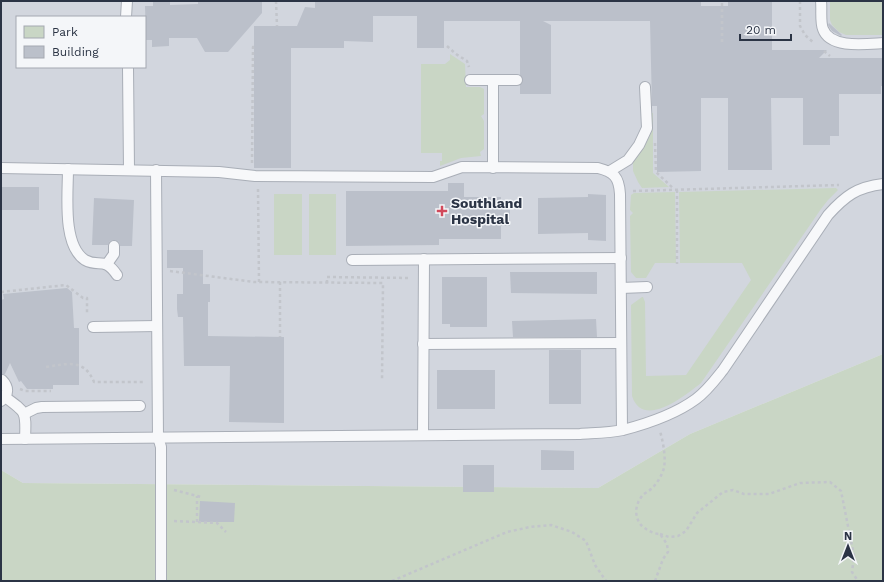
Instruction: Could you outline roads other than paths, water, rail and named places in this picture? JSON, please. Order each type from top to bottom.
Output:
[{"type":"lane","points":[[126,16],[127,1]]},
{"type":"lane","points":[[821,1],[822,29],[826,35],[834,41],[844,44],[883,44]]},
{"type":"lane","points":[[128,68],[129,170]]},
{"type":"lane","points":[[470,80],[517,80]]},
{"type":"lane","points":[[493,80],[493,168]]},
{"type":"lane","points":[[610,171],[628,160],[639,145],[647,128],[645,87]]},
{"type":"lane","points":[[1,168],[219,172],[250,176],[433,177],[462,167],[598,168],[610,171],[618,182],[620,191],[622,430]]},
{"type":"lane","points":[[68,169],[68,222],[75,248],[86,260],[107,264],[117,275]]},
{"type":"lane","points":[[156,170],[158,437],[161,447],[160,581]]},
{"type":"lane","points":[[1,439],[580,434],[622,430],[657,419],[696,399],[723,370],[828,215],[838,203],[852,192],[868,186],[883,184]]},
{"type":"lane","points":[[107,264],[114,254],[114,246]]},
{"type":"lane","points":[[352,260],[621,258]]},
{"type":"lane","points":[[423,435],[424,259]]},
{"type":"lane","points":[[621,288],[647,287]]},
{"type":"lane","points":[[93,327],[157,326]]},
{"type":"lane","points":[[423,344],[621,343]]},
{"type":"lane","points":[[2,380],[7,386],[3,399],[19,407],[24,414],[25,439]]},
{"type":"lane","points":[[24,414],[36,408],[47,406],[140,406]]},
{"type":"place","name":"Southland Hospital","points":[[442,211]]}]
